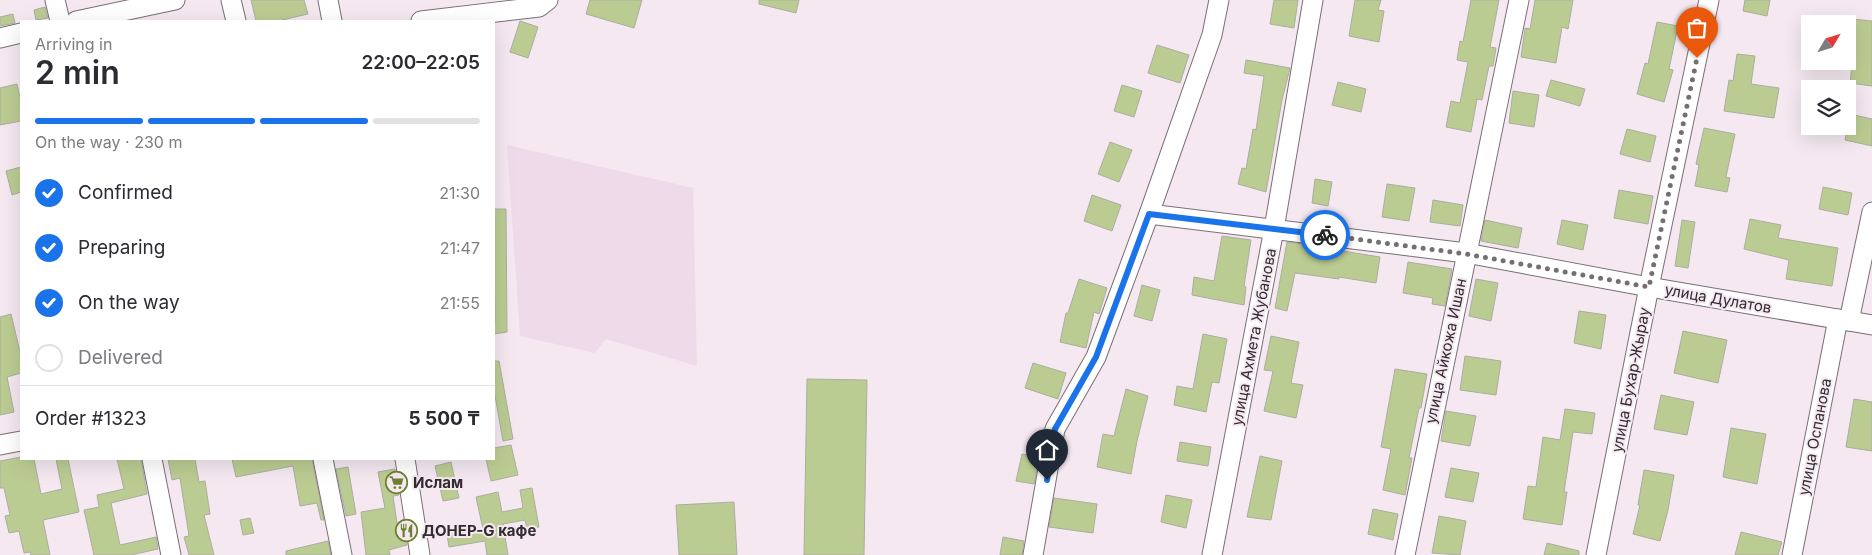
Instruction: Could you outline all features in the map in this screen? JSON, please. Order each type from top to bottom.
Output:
[{"type":"street","points":[[55,0],[60,20]]},
{"type":"street","points":[[81,20],[176,0]]},
{"type":"street","points":[[231,0],[236,20]]},
{"type":"street","points":[[328,0],[332,20]]},
{"type":"street","points":[[429,20],[539,7],[548,0]]},
{"type":"street","points":[[1033,555],[1055,429],[1096,357],[1212,35],[1219,0]]},
{"type":"street","name":"улица Ахмета Жубанова","points":[[1212,555],[1274,229],[1313,0]]},
{"type":"street","name":"улица Айкожа Ишан","points":[[1405,555],[1519,0]]},
{"type":"street","name":"улица Бухар-Жырау","points":[[1596,555],[1649,287],[1709,0]]},
{"type":"street","points":[[0,38],[20,33]]},
{"type":"street","name":"улица Оспанова","points":[[1792,555],[1843,320],[1872,212]]},
{"type":"street","name":"улица Дулатов","points":[[1149,214],[1466,254],[1872,325]]},
{"type":"street","points":[[0,446],[20,441]]},
{"type":"street","points":[[152,460],[171,555]]},
{"type":"street","points":[[322,460],[342,555]]},
{"type":"street","points":[[405,460],[420,555]]},
{"type":"shaded area","points":[[507,145],[693,188],[697,366],[606,339],[595,353],[520,336]]},
{"type":"building","points":[[251,0],[304,0],[308,14],[282,20],[256,20]]},
{"type":"building","points":[[590,0],[642,0],[634,28],[586,14]]},
{"type":"building","points":[[759,0],[799,0],[796,13],[759,4]]},
{"type":"building","points":[[1274,0],[1298,0],[1294,28],[1270,24]]},
{"type":"building","points":[[1355,0],[1381,0],[1378,10],[1384,11],[1379,42],[1349,36]]},
{"type":"building","points":[[1471,0],[1499,0],[1490,47],[1496,48],[1493,66],[1489,66],[1482,100],[1477,99],[1471,132],[1446,127],[1451,101],[1460,103],[1468,62],[1457,60],[1460,41],[1463,42]]},
{"type":"building","points":[[1535,0],[1573,0],[1568,29],[1562,27],[1556,63],[1521,57],[1525,28],[1530,29]]},
{"type":"building","points":[[1745,0],[1770,0],[1767,16],[1743,11]]},
{"type":"building","points":[[45,7],[48,18],[36,20],[34,10]]},
{"type":"building","points":[[13,14],[15,23],[0,26],[0,17]]},
{"type":"building","points":[[1856,19],[1872,21],[1872,86],[1856,84],[1856,80],[1850,80],[1851,70],[1856,70]]},
{"type":"building","points":[[520,21],[538,27],[528,58],[510,52]]},
{"type":"building","points":[[1657,22],[1678,26],[1669,69],[1673,70],[1664,102],[1637,94],[1645,63],[1648,64]]},
{"type":"building","points":[[1157,45],[1189,55],[1180,83],[1148,73]]},
{"type":"building","points":[[1737,54],[1755,56],[1751,84],[1779,88],[1774,118],[1724,111],[1729,80],[1733,81]]},
{"type":"building","points":[[1246,60],[1290,68],[1282,100],[1266,192],[1238,184],[1242,168],[1246,169],[1253,129],[1256,130],[1264,76],[1244,73]]},
{"type":"building","points":[[1551,80],[1585,89],[1580,106],[1546,96]]},
{"type":"building","points":[[1338,82],[1366,89],[1361,112],[1332,105]]},
{"type":"building","points":[[17,84],[20,98],[20,121],[0,125],[0,88]]},
{"type":"building","points":[[1122,85],[1142,91],[1134,117],[1114,111]]},
{"type":"building","points":[[1513,91],[1539,95],[1534,127],[1509,123]]},
{"type":"building","points":[[1856,115],[1872,119],[1872,146],[1845,140],[1846,135],[1856,135]]},
{"type":"building","points":[[1704,128],[1735,134],[1726,177],[1730,178],[1727,192],[1695,186],[1699,165],[1696,164]]},
{"type":"building","points":[[1627,129],[1656,136],[1650,162],[1620,154]]},
{"type":"building","points":[[1110,142],[1132,150],[1119,182],[1098,174]]},
{"type":"building","points":[[20,167],[20,192],[12,195],[6,171]]},
{"type":"building","points":[[1315,179],[1332,182],[1328,206],[1312,203]]},
{"type":"building","points":[[1387,184],[1415,188],[1409,221],[1382,217]]},
{"type":"building","points":[[1823,187],[1852,193],[1848,215],[1819,209]]},
{"type":"building","points":[[1619,190],[1653,196],[1648,224],[1614,218]]},
{"type":"building","points":[[1092,195],[1121,205],[1112,231],[1084,221]]},
{"type":"building","points":[[1433,200],[1463,205],[1460,226],[1430,222]]},
{"type":"building","points":[[495,209],[506,209],[507,332],[495,334]]},
{"type":"building","points":[[1750,219],[1781,225],[1778,238],[1838,248],[1832,286],[1786,279],[1789,260],[1744,249]]},
{"type":"building","points":[[1485,220],[1522,228],[1518,248],[1481,241]]},
{"type":"building","points":[[1562,220],[1588,225],[1583,250],[1557,244]]},
{"type":"building","points":[[1682,220],[1695,222],[1688,268],[1675,266]]},
{"type":"building","points":[[1222,236],[1251,240],[1244,286],[1246,287],[1244,305],[1192,295],[1194,277],[1214,281]]},
{"type":"building","points":[[1287,242],[1343,249],[1343,251],[1380,257],[1376,283],[1295,273],[1287,311],[1275,308]]},
{"type":"building","points":[[1408,262],[1452,269],[1445,306],[1432,304],[1433,298],[1403,293]]},
{"type":"building","points":[[1079,279],[1107,288],[1099,314],[1094,312],[1086,348],[1060,342],[1066,313],[1068,313]]},
{"type":"building","points":[[1476,279],[1498,283],[1491,321],[1469,316]]},
{"type":"building","points":[[1142,285],[1160,290],[1152,321],[1134,316]]},
{"type":"building","points":[[1579,311],[1606,315],[1601,349],[1574,343]]},
{"type":"building","points":[[11,314],[20,352],[20,373],[7,377],[14,412],[0,415],[0,317]]},
{"type":"building","points":[[1683,331],[1727,340],[1718,383],[1674,373]]},
{"type":"building","points":[[1203,334],[1227,339],[1219,383],[1212,382],[1206,412],[1174,405],[1177,386],[1193,389]]},
{"type":"building","points":[[1271,336],[1299,342],[1291,383],[1303,385],[1296,418],[1264,411],[1273,371],[1264,370]]},
{"type":"building","points":[[1465,356],[1501,361],[1496,395],[1460,390]]},
{"type":"building","points":[[495,361],[499,361],[513,439],[503,441],[495,396]]},
{"type":"building","points":[[1033,363],[1066,373],[1058,399],[1025,388]]},
{"type":"building","points":[[1395,369],[1427,374],[1409,458],[1412,458],[1405,495],[1383,490],[1391,449],[1381,447]]},
{"type":"building","points":[[807,379],[867,380],[864,555],[804,555]]},
{"type":"building","points":[[1126,389],[1148,396],[1131,474],[1097,467],[1103,434],[1114,436]]},
{"type":"building","points":[[1661,395],[1694,402],[1687,435],[1654,429]]},
{"type":"building","points":[[1854,399],[1872,402],[1872,451],[1846,447]]},
{"type":"building","points":[[1565,409],[1595,413],[1592,434],[1573,432],[1564,492],[1567,492],[1562,525],[1523,519],[1528,486],[1536,487],[1543,437],[1560,440]]},
{"type":"building","points":[[1446,411],[1476,416],[1470,446],[1441,441]]},
{"type":"building","points":[[1731,428],[1766,434],[1757,484],[1723,477]]},
{"type":"building","points":[[1180,442],[1211,447],[1208,466],[1177,461]]},
{"type":"building","points":[[511,445],[518,475],[491,481],[486,460],[495,460],[495,448]]},
{"type":"building","points":[[1022,454],[1039,457],[1034,484],[1016,481]]},
{"type":"building","points":[[1260,456],[1282,461],[1271,520],[1247,517]]},
{"type":"building","points":[[20,457],[20,460],[34,460],[41,494],[62,489],[56,460],[68,460],[79,512],[43,520],[50,555],[24,553],[19,531],[9,533],[5,516],[10,515],[4,488],[0,488],[0,461]]},
{"type":"building","points":[[117,460],[141,460],[147,494],[111,503],[120,545],[156,537],[158,549],[131,555],[94,555],[84,510],[99,507],[97,495],[124,489]]},
{"type":"building","points":[[168,460],[195,460],[199,482],[205,481],[210,514],[204,515],[214,555],[189,555],[184,537],[189,536],[180,478],[172,480]]},
{"type":"building","points":[[232,460],[312,460],[324,520],[321,520],[317,503],[300,506],[293,466],[236,477]]},
{"type":"building","points":[[451,462],[459,498],[443,501],[435,466]]},
{"type":"building","points":[[348,467],[356,514],[346,516],[336,469]]},
{"type":"building","points":[[1451,468],[1479,473],[1473,502],[1445,497]]},
{"type":"building","points":[[395,469],[399,495],[393,496],[397,523],[404,522],[407,545],[389,550],[390,555],[366,555],[361,512],[385,508],[378,472]]},
{"type":"building","points":[[1644,470],[1674,475],[1660,541],[1633,534],[1640,505],[1638,505]]},
{"type":"building","points":[[532,488],[539,527],[527,529],[525,520],[503,524],[508,555],[487,555],[485,541],[449,547],[447,535],[483,529],[476,497],[498,492],[502,512],[523,508],[520,490]]},
{"type":"building","points":[[1166,495],[1192,500],[1186,528],[1161,522]]},
{"type":"building","points":[[1054,498],[1097,504],[1093,533],[1049,527]]},
{"type":"building","points":[[734,502],[737,555],[679,555],[676,505]]},
{"type":"building","points":[[1373,509],[1398,514],[1393,540],[1368,534]]},
{"type":"building","points":[[1439,516],[1466,521],[1460,555],[1432,553]]},
{"type":"building","points":[[250,518],[254,533],[243,535],[240,520]]},
{"type":"building","points":[[1741,532],[1782,542],[1778,555],[1735,555]]},
{"type":"building","points":[[1003,537],[1024,541],[1022,555],[1000,555]]},
{"type":"building","points":[[328,541],[331,555],[286,555],[286,551]]},
{"type":"building","points":[[1547,543],[1579,551],[1579,555],[1544,555]]},
{"type":"way so far","points":[[1325,235],[1466,254],[1649,287],[1697,58]]},
{"type":"place","name":"Ислам","points":[[397,483]]},
{"type":"place","name":"ДОНЕР-G кафе","points":[[406,531]]},
{"type":"route","points":[[1047,480],[1055,429],[1096,357],[1149,214],[1325,235]]}]
